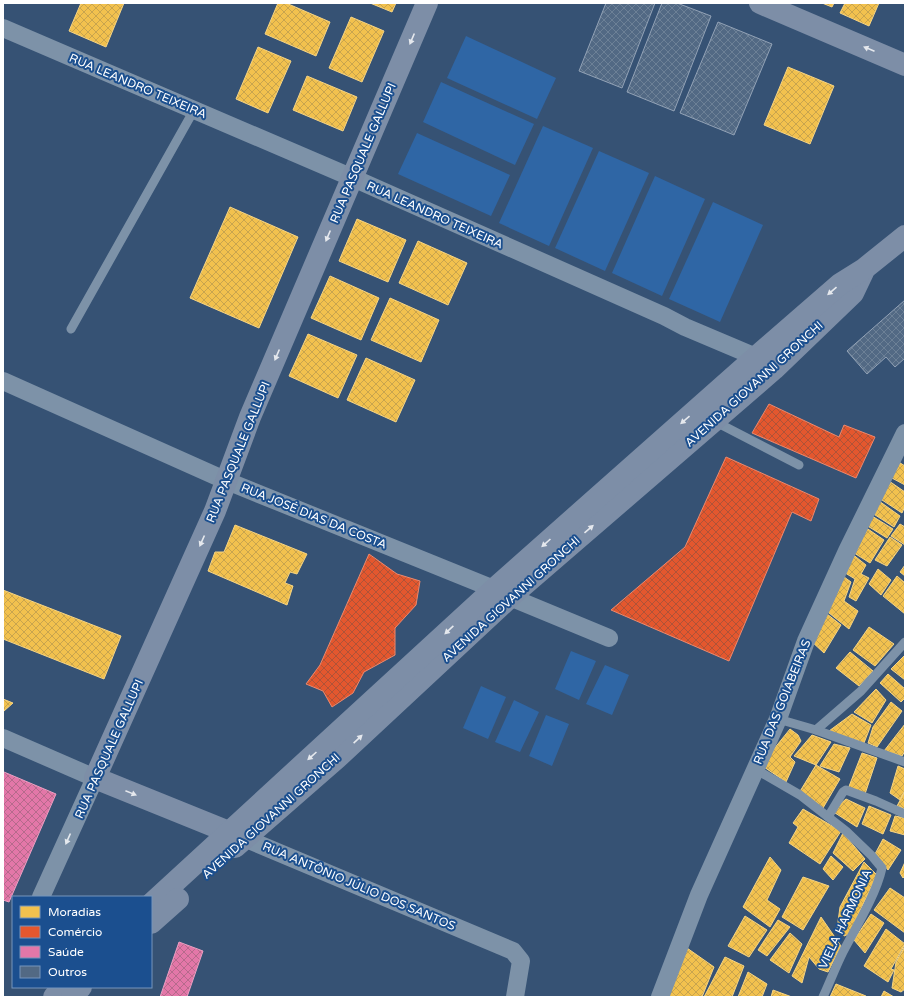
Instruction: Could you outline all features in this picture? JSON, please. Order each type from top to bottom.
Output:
[{"type":"main road","name":"RUA PASQUALE GALLUPI","points":[[95,778],[215,511],[250,417],[427,3]]},
{"type":"main road","points":[[760,3],[905,65]]},
{"type":"main road","name":"AVENIDA GIOVANNI GRONCHI","points":[[152,903],[237,835],[338,758],[502,593],[756,357],[840,284],[864,270],[905,236]]},
{"type":"main road","name":"AVENIDA GIOVANNI GRONCHI","points":[[502,593],[694,438],[774,369],[853,293],[864,270]]},
{"type":"main road","points":[[694,438],[710,416],[762,366],[764,360],[756,357]]},
{"type":"main road","name":"RUA ANTÔNIO JÚLIO DOS SANTOS","points":[[95,778],[237,835]]},
{"type":"main road","name":"AVENIDA GIOVANNI GRONCHI","points":[[152,922],[237,835]]},
{"type":"main road","points":[[54,997],[61,988]]},
{"type":"main road","points":[[72,997],[80,988]]},
{"type":"street","name":"RUA LEANDRO TEIXEIRA","points":[[3,28],[353,178],[664,316],[685,327],[756,357]]},
{"type":"street","name":"RUA JOSÉ DIAS DA COSTA","points":[[3,381],[227,481],[609,638]]},
{"type":"street","name":"RUA DAS GOIABEIRAS","points":[[660,997],[699,895],[778,719],[806,641],[847,551],[905,433]]},
{"type":"street","name":"RUA ANTÔNIO JÚLIO DOS SANTOS","points":[[3,738],[95,778]]},
{"type":"street","name":"RUA PASQUALE GALLUPI","points":[[41,896],[95,778]]},
{"type":"street","name":"RUA ANTÔNIO JÚLIO DOS SANTOS","points":[[237,835],[513,951],[521,961],[515,997]]},
{"type":"lane","points":[[71,328],[194,110]]},
{"type":"lane","points":[[714,421],[799,466]]},
{"type":"lane","points":[[816,730],[861,691],[896,654],[905,642]]},
{"type":"lane","points":[[778,719],[816,730],[905,762]]},
{"type":"lane","name":"VIELA HARMONIA","points":[[755,769],[800,795],[846,831],[877,861],[882,868],[862,917],[842,954],[823,997]]},
{"type":"lane","points":[[828,817],[843,792],[846,790],[905,814]]},
{"type":"shaded area","points":[[466,36],[556,78],[537,119],[447,78]]},
{"type":"shaded area","points":[[441,82],[534,124],[515,165],[423,122]]},
{"type":"shaded area","points":[[543,126],[593,148],[549,246],[499,223]]},
{"type":"shaded area","points":[[417,133],[510,175],[491,216],[398,174]]},
{"type":"shaded area","points":[[599,151],[649,173],[605,271],[555,248]]},
{"type":"shaded area","points":[[655,176],[705,199],[662,296],[612,273]]},
{"type":"shaded area","points":[[713,202],[763,225],[720,322],[669,299]]},
{"type":"shaded area","points":[[571,651],[596,661],[579,700],[555,689]]},
{"type":"shaded area","points":[[605,665],[629,675],[612,715],[586,704]]},
{"type":"shaded area","points":[[481,686],[506,697],[488,739],[463,728]]},
{"type":"shaded area","points":[[514,700],[539,712],[520,752],[495,742]]},
{"type":"shaded area","points":[[546,715],[569,724],[552,766],[529,756]]},
{"type":"building: Moradias","points":[[81,3],[124,3],[106,47],[69,31]]},
{"type":"building: Moradias","points":[[278,3],[286,3],[330,22],[316,56],[265,34]]},
{"type":"building: Moradias","points":[[370,3],[396,3],[392,12]]},
{"type":"building: Moradias","points":[[822,3],[834,3],[832,7]]},
{"type":"building: Moradias","points":[[845,3],[879,3],[869,26],[840,13]]},
{"type":"building: Moradias","points":[[351,17],[384,31],[362,82],[329,68]]},
{"type":"building: Moradias","points":[[258,47],[291,61],[268,113],[236,99]]},
{"type":"building: Moradias","points":[[788,67],[834,86],[810,144],[764,125]]},
{"type":"building: Moradias","points":[[307,76],[357,97],[343,131],[293,110]]},
{"type":"building: Moradias","points":[[230,207],[298,237],[259,328],[190,298]]},
{"type":"building: Moradias","points":[[357,219],[406,240],[388,282],[339,261]]},
{"type":"building: Moradias","points":[[418,241],[467,263],[448,305],[399,283]]},
{"type":"building: Moradias","points":[[330,276],[379,298],[361,340],[311,318]]},
{"type":"building: Moradias","points":[[390,298],[439,320],[421,362],[371,340]]},
{"type":"building: Moradias","points":[[308,334],[357,355],[338,398],[289,376]]},
{"type":"building: Moradias","points":[[366,358],[415,380],[396,422],[347,400]]},
{"type":"building: Moradias","points":[[897,461],[905,466],[905,485],[890,477]]},
{"type":"building: Moradias","points":[[889,481],[905,492],[905,506],[902,513],[879,498]]},
{"type":"building: Moradias","points":[[879,501],[900,516],[894,527],[872,513]]},
{"type":"building: Moradias","points":[[872,516],[893,529],[887,538],[866,525]]},
{"type":"building: Moradias","points":[[900,524],[905,527],[905,545],[891,536]]},
{"type":"building: Moradias","points":[[235,525],[307,554],[297,574],[290,572],[285,583],[293,586],[287,605],[208,571],[215,552],[224,552]]},
{"type":"building: Moradias","points":[[865,527],[884,540],[870,563],[851,551]]},
{"type":"building: Moradias","points":[[890,537],[902,545],[887,566],[875,560]]},
{"type":"building: Moradias","points":[[851,553],[866,565],[861,574],[869,578],[856,601],[849,597],[855,579],[842,571]]},
{"type":"building: Moradias","points":[[905,565],[905,576],[900,572]]},
{"type":"building: Moradias","points":[[878,569],[891,580],[881,595],[869,584]]},
{"type":"building: Moradias","points":[[840,574],[851,582],[844,601],[858,611],[849,629],[824,609]]},
{"type":"building: Moradias","points":[[897,576],[905,583],[905,614],[883,596]]},
{"type":"building: Moradias","points":[[3,590],[121,636],[104,679],[3,639]]},
{"type":"building: Moradias","points":[[822,610],[841,625],[824,653],[810,640]]},
{"type":"building: Moradias","points":[[869,627],[894,644],[875,666],[853,650]]},
{"type":"building: Moradias","points":[[850,652],[873,671],[859,686],[836,668]]},
{"type":"building: Moradias","points":[[904,656],[905,657],[905,680],[891,669]]},
{"type":"building: Moradias","points":[[888,674],[905,689],[905,698],[901,702],[880,683]]},
{"type":"building: Moradias","points":[[876,689],[886,700],[872,723],[854,712]]},
{"type":"building: Moradias","points":[[3,699],[13,703],[4,711],[3,711]]},
{"type":"building: Moradias","points":[[891,702],[902,711],[877,747],[868,743],[873,727]]},
{"type":"building: Moradias","points":[[852,714],[871,725],[864,743],[829,731]]},
{"type":"building: Moradias","points":[[905,724],[905,751],[902,756],[884,751]]},
{"type":"building: Moradias","points":[[790,729],[798,735],[801,741],[790,757],[795,762],[786,782],[761,765]]},
{"type":"building: Moradias","points":[[812,735],[831,742],[816,765],[794,756]]},
{"type":"building: Moradias","points":[[834,744],[850,748],[839,772],[820,766]]},
{"type":"building: Moradias","points":[[862,753],[877,758],[865,794],[848,789]]},
{"type":"building: Moradias","points":[[816,765],[840,779],[823,808],[799,793]]},
{"type":"building: Moradias","points":[[898,766],[905,769],[905,790],[900,800],[890,793]]},
{"type":"building: Moradias","points":[[905,791],[905,809],[897,806]]},
{"type":"building: Moradias","points":[[846,799],[865,808],[857,827],[832,811]]},
{"type":"building: Moradias","points":[[869,806],[891,815],[883,834],[862,824]]},
{"type":"building: Moradias","points":[[803,809],[841,831],[820,864],[789,843],[798,827],[793,823]]},
{"type":"building: Moradias","points":[[895,816],[905,818],[905,835],[890,831]]},
{"type":"building: Moradias","points":[[843,833],[865,859],[853,871],[833,853]]},
{"type":"building: Moradias","points":[[883,839],[901,850],[888,870],[875,854]]},
{"type":"building: Moradias","points":[[831,856],[843,867],[833,880],[823,869]]},
{"type":"building: Moradias","points":[[770,857],[781,870],[767,900],[780,909],[770,927],[743,907]]},
{"type":"building: Moradias","points":[[864,862],[877,875],[849,934],[844,936],[837,929],[840,907]]},
{"type":"building: Moradias","points":[[905,862],[905,876],[903,878],[900,873]]},
{"type":"building: Moradias","points":[[803,877],[829,886],[803,930],[782,917]]},
{"type":"building: Moradias","points":[[890,888],[905,898],[905,933],[874,910]]},
{"type":"building: Moradias","points":[[871,914],[884,923],[865,953],[854,940]]},
{"type":"building: Moradias","points":[[745,916],[767,930],[749,957],[728,946]]},
{"type":"building: Moradias","points":[[821,917],[841,946],[828,972],[819,969],[809,957],[802,983],[792,976]]},
{"type":"building: Moradias","points":[[778,920],[790,927],[767,956],[758,950]]},
{"type":"building: Moradias","points":[[886,929],[905,944],[891,969],[894,970],[888,982],[864,966]]},
{"type":"building: Moradias","points":[[790,933],[802,944],[789,973],[770,960]]},
{"type":"building: Moradias","points":[[905,946],[905,989],[901,992],[892,988],[896,962]]},
{"type":"building: Moradias","points":[[687,948],[714,967],[702,997],[668,997]]},
{"type":"building: Moradias","points":[[725,957],[744,966],[732,997],[704,997]]},
{"type":"building: Moradias","points":[[748,972],[767,984],[762,997],[738,997]]},
{"type":"building: Moradias","points":[[836,984],[866,996],[830,997]]},
{"type":"building: Moradias","points":[[773,990],[792,997],[771,997]]},
{"type":"building: Moradias","points":[[884,991],[894,997],[881,997]]},
{"type":"building: Comércio","points":[[769,404],[839,437],[844,425],[875,437],[856,478],[752,433]]},
{"type":"building: Comércio","points":[[726,457],[819,499],[811,521],[792,512],[729,661],[611,610],[685,547]]},
{"type":"building: Comércio","points":[[369,554],[397,574],[420,581],[416,605],[395,628],[395,655],[364,672],[353,693],[332,707],[323,691],[306,684],[320,665]]},
{"type":"building: Saúde","points":[[4,772],[56,794],[9,902],[3,900]]},
{"type":"building: Saúde","points":[[179,942],[203,951],[187,997],[160,997]]},
{"type":"building: Outros","points":[[606,3],[655,3],[622,88],[579,71]]},
{"type":"building: Outros","points":[[662,3],[677,3],[711,16],[674,111],[627,92]]},
{"type":"building: Outros","points":[[718,22],[772,44],[734,135],[680,113]]},
{"type":"building: Outros","points":[[905,300],[905,358],[895,367],[886,357],[867,374],[847,351]]}]
